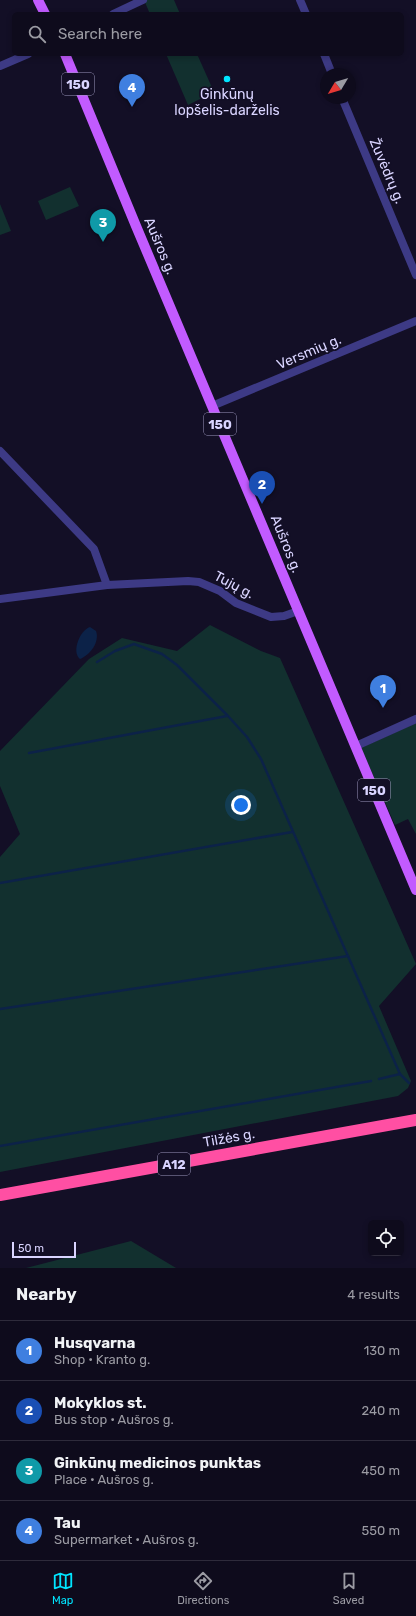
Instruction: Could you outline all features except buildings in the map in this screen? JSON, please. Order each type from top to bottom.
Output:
[{"type":"highway","name":"Tilžės g.","points":[[0,1195],[416,1120]]},
{"type":"main road","points":[[38,0],[44,12]]},
{"type":"main road","name":"Aušros g.","points":[[66,56],[416,890]]},
{"type":"street","points":[[117,12],[142,0]]},
{"type":"street","points":[[300,0],[305,12]]},
{"type":"street","points":[[0,66],[23,56]]},
{"type":"street","points":[[325,56],[330,68]]},
{"type":"street","name":"Žuvėdrų g.","points":[[345,104],[416,275]]},
{"type":"street","name":"Versmių g.","points":[[212,406],[416,321]]},
{"type":"street","points":[[0,452],[94,550],[107,586]]},
{"type":"street","name":"Tujų g.","points":[[0,599],[107,586],[199,582],[220,591],[236,603],[271,617],[284,616],[298,611]]},
{"type":"street","points":[[356,746],[416,719]]},
{"type":"green space","points":[[144,0],[174,0],[179,12],[149,12]]},
{"type":"green space","points":[[167,56],[198,56],[214,92],[188,105]]},
{"type":"green space","points":[[70,187],[79,206],[46,220],[38,201]]},
{"type":"green space","points":[[0,204],[11,231],[0,235]]},
{"type":"green space","points":[[210,625],[261,651],[280,658],[416,964],[379,1006],[411,1081],[408,1088],[398,1096],[0,1172],[0,857],[20,834],[0,786],[0,751],[89,659],[122,638],[177,651]]},
{"type":"green space","points":[[416,723],[416,834],[408,819],[395,825],[361,748]]},
{"type":"green space","points":[[131,1241],[176,1268],[26,1268]]},
{"type":"water","points":[[90,627],[96,631],[97,639],[91,651],[80,659],[77,656],[76,651],[78,642],[83,632]]},
{"type":"waterway","points":[[97,662],[115,651],[134,644],[162,654],[177,665],[247,737],[261,759],[400,1074]]},
{"type":"waterway","points":[[29,753],[227,716]]},
{"type":"waterway","points":[[0,883],[292,832]]},
{"type":"waterway","points":[[0,1009],[348,956]]},
{"type":"waterway","points":[[379,1079],[400,1074],[409,1083]]},
{"type":"waterway","points":[[0,1146],[371,1081]]},
{"type":"place","name":"Ginkūnų lopšelis-darželis","points":[[227,79]]},
{"type":"place","name":"Tau","points":[[132,107]]},
{"type":"place","name":"Ginkūnų medicinos punktas","points":[[103,242]]},
{"type":"place","name":"Mokyklos st.","points":[[262,504]]},
{"type":"place","name":"Husqvarna","points":[[383,708]]}]
